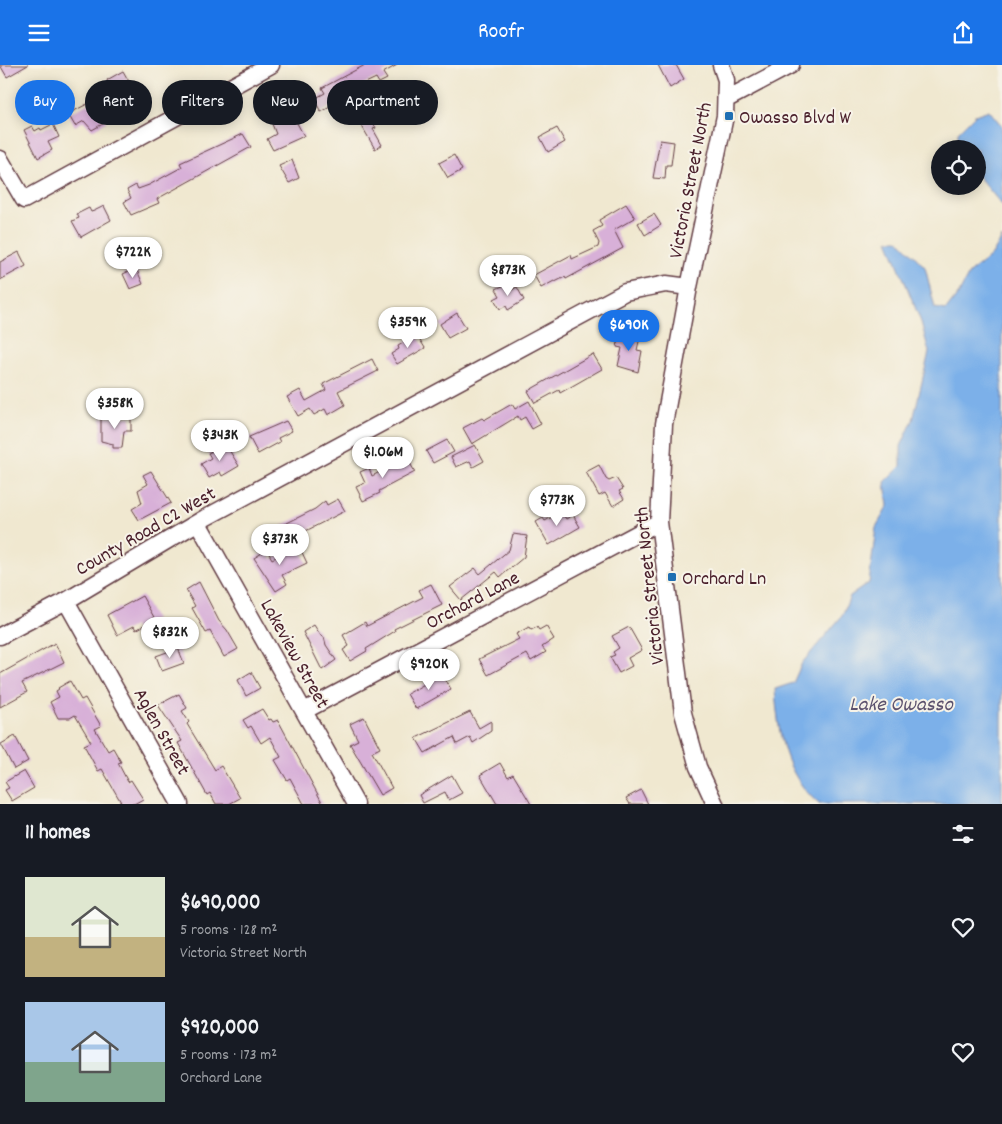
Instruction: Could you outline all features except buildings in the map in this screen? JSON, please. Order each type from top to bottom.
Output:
[{"type":"street","points":[[0,159],[24,200],[271,65]]},
{"type":"street","name":"Victoria Street North","points":[[715,804],[698,767],[683,713],[660,522],[661,458],[664,424],[689,287],[727,99],[726,80],[721,65]]},
{"type":"street","points":[[727,99],[790,65]]},
{"type":"street","name":"County Road C2 West","points":[[0,636],[66,601],[198,523],[625,292],[666,284],[689,287]]},
{"type":"street","name":"Orchard Lane","points":[[304,711],[660,522]]},
{"type":"street","name":"Lakeview Street","points":[[198,523],[356,804]]},
{"type":"street","name":"Aglen Street","points":[[66,601],[180,804]]},
{"type":"water","points":[[989,110],[1002,126],[1002,205],[986,186],[986,140],[958,140],[958,132],[975,115]]},
{"type":"water","name":"Lake Owasso","points":[[1002,238],[1002,804],[819,804],[807,792],[790,766],[781,737],[775,689],[793,683],[802,663],[842,616],[850,596],[869,583],[876,527],[888,506],[885,482],[901,466],[901,446],[913,420],[929,352],[921,322],[888,240],[899,240],[925,267],[935,308],[946,310],[959,293],[970,272],[992,255]]},
{"type":"place","name":"Owasso Blvd W","points":[[729,116]]},
{"type":"place","name":"Orchard Ln","points":[[672,577]]}]
